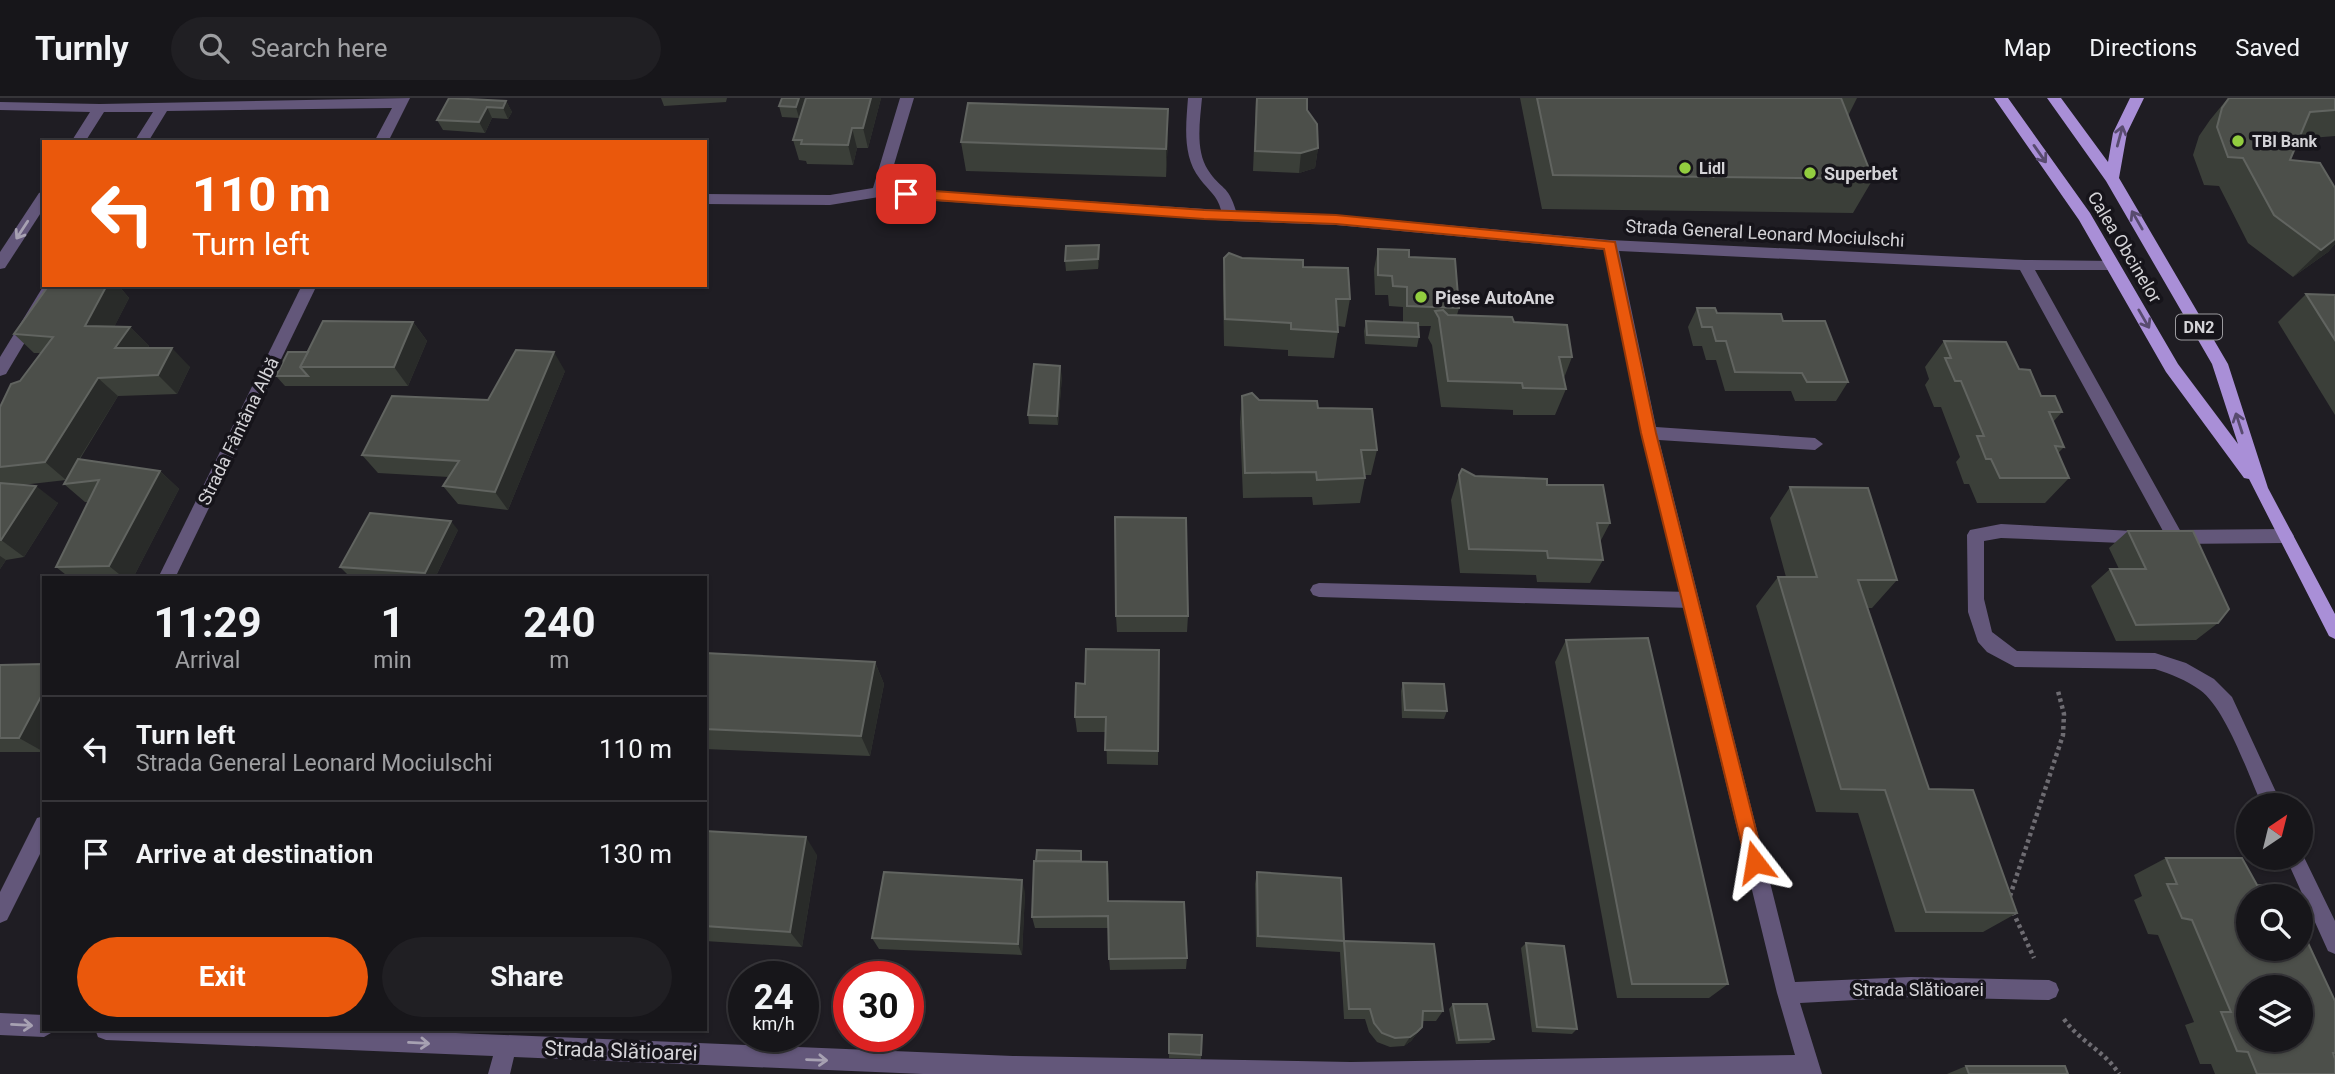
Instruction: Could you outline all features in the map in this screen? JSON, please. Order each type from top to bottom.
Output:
[{"type":"main road","name":"Calea Obcinelor","points":[[2001,98],[2085,218],[2172,368],[2260,488],[2335,631]]},
{"type":"main road","name":"Calea Obcinelor","points":[[2054,98],[2112,178],[2220,364],[2260,488]]},
{"type":"main road","points":[[2112,178],[2120,133],[2137,98]]},
{"type":"street","points":[[879,192],[907,98]]},
{"type":"street","points":[[1195,98],[1191,147],[1208,184],[1224,194],[1230,216]]},
{"type":"street","points":[[5,104],[100,108],[401,100],[382,140]]},
{"type":"street","points":[[142,140],[163,107]]},
{"type":"street","points":[[79,140],[100,108]]},
{"type":"street","name":"Strada General Leonard Mociulschi","points":[[707,199],[830,200],[879,192],[1230,216],[1336,220],[1610,245],[2025,265],[2112,265]]},
{"type":"street","points":[[0,264],[42,199]]},
{"type":"street","points":[[1610,245],[1649,433],[1787,993],[1810,1070]]},
{"type":"street","points":[[2025,265],[2175,537]]},
{"type":"street","points":[[0,370],[51,287]]},
{"type":"street","name":"Strada Fântâna Albă","points":[[167,576],[309,287]]},
{"type":"street","points":[[1649,433],[1815,444]]},
{"type":"street","points":[[2267,793],[2225,702],[2208,685],[2180,669],[2155,661],[2015,659],[1998,650],[1985,637],[1973,587],[1976,536],[2000,531],[2175,537],[2285,536]]},
{"type":"street","points":[[1319,590],[1690,600]]},
{"type":"street","points":[[0,913],[42,829]]},
{"type":"street","points":[[2301,870],[2335,944]]},
{"type":"street","name":"Strada Slătioarei","points":[[1787,993],[1911,987],[2049,990]]},
{"type":"street","points":[[0,1024],[42,1026]]},
{"type":"street","name":"Strada Slătioarei","points":[[150,1031],[1013,1067],[1338,1073],[1810,1070]]},
{"type":"street","points":[[499,1074],[506,1047]]},
{"type":"path","points":[[2042,659],[2062,700],[2063,735],[2009,895],[2015,922],[2069,1029],[2114,1063],[2119,1074]]},
{"type":"building","points":[[449,98],[506,101],[503,108],[487,107],[479,122],[437,120]]},
{"type":"building","points":[[782,98],[799,98],[796,107],[779,106]]},
{"type":"building","points":[[806,98],[871,98],[863,128],[852,128],[848,145],[801,144],[802,140],[793,140]]},
{"type":"building","points":[[1257,98],[1307,98],[1307,110],[1317,124],[1318,148],[1301,153],[1255,151]]},
{"type":"building","name":"Lidl","points":[[1537,98],[1841,98],[1873,179],[1553,175]]},
{"type":"building","points":[[2229,98],[2335,98],[2335,110],[2310,112],[2290,160],[2320,163],[2335,188],[2335,239],[2321,250],[2274,215],[2243,158],[2228,157],[2217,127],[2222,108]]},
{"type":"building","points":[[968,103],[1168,109],[1166,149],[961,142]]},
{"type":"building","points":[[1099,245],[1098,259],[1065,261],[1066,246]]},
{"type":"building","points":[[1378,249],[1409,250],[1409,257],[1455,259],[1459,308],[1407,306],[1407,287],[1393,286],[1392,276],[1378,275]]},
{"type":"building","points":[[1229,253],[1242,258],[1303,260],[1303,267],[1348,268],[1350,299],[1336,299],[1338,332],[1291,329],[1291,323],[1225,319],[1224,258]]},
{"type":"building","points":[[48,287],[106,287],[85,326],[130,327],[115,348],[172,348],[158,375],[98,378],[45,462],[0,467],[0,407],[11,384],[20,381],[53,337],[14,334]]},
{"type":"building","points":[[2306,294],[2335,295],[2335,340]]},
{"type":"building","points":[[1697,308],[1715,308],[1717,313],[1781,314],[1783,321],[1825,321],[1848,382],[1807,382],[1802,373],[1735,372],[1726,341],[1716,341],[1712,327],[1702,327]]},
{"type":"building","points":[[1443,310],[1448,315],[1512,317],[1514,322],[1567,325],[1572,357],[1559,357],[1566,389],[1523,388],[1522,383],[1448,381],[1439,318],[1435,311]]},
{"type":"building","points":[[323,321],[413,322],[394,367],[300,367]]},
{"type":"building","points":[[1366,321],[1418,323],[1419,337],[1367,335]]},
{"type":"building","points":[[1944,341],[2006,342],[2019,369],[2030,370],[2041,396],[2055,396],[2062,412],[2049,412],[2064,447],[2055,446],[2069,478],[2000,478],[1991,459],[1986,459],[1977,436],[1984,436],[1961,381],[1955,381],[1945,358],[1951,358]]},
{"type":"building","points":[[516,350],[554,352],[495,492],[443,486],[459,461],[362,455],[392,396],[488,400]]},
{"type":"building","points":[[288,352],[308,352],[300,367],[308,376],[276,376]]},
{"type":"building","points":[[1034,364],[1060,366],[1057,416],[1028,415]]},
{"type":"building","points":[[1252,393],[1259,400],[1317,401],[1318,408],[1372,409],[1377,450],[1361,450],[1365,478],[1317,480],[1316,472],[1245,473],[1242,396]]},
{"type":"building","points":[[78,459],[160,471],[109,566],[56,567],[99,480],[64,484]]},
{"type":"building","points":[[1462,469],[1475,476],[1547,479],[1547,485],[1603,485],[1610,523],[1597,523],[1603,560],[1548,558],[1547,551],[1469,549],[1459,475]]},
{"type":"building","points":[[0,483],[36,486],[1,540],[0,540]]},
{"type":"building","points":[[1790,487],[1868,488],[1897,580],[1858,580],[1929,789],[1973,790],[2017,913],[1926,912],[1885,790],[1841,789],[1778,577],[1817,577]]},
{"type":"building","points":[[370,513],[451,521],[425,573],[340,567]]},
{"type":"building","points":[[1115,517],[1186,518],[1188,616],[1116,616]]},
{"type":"building","points":[[2128,531],[2193,531],[2229,609],[2218,623],[2136,625],[2110,569],[2146,569]]},
{"type":"building","points":[[1648,638],[1728,984],[1632,984],[1566,640]]},
{"type":"building","points":[[1086,649],[1159,650],[1158,751],[1105,750],[1106,717],[1075,717],[1076,683],[1085,684]]},
{"type":"building","points":[[707,653],[875,662],[861,736],[707,729]]},
{"type":"building","points":[[42,664],[42,695],[19,738],[0,738],[0,665]]},
{"type":"building","points":[[1403,683],[1444,684],[1447,711],[1405,710]]},
{"type":"building","points":[[707,831],[806,837],[790,932],[707,926]]},
{"type":"building","points":[[1037,850],[1081,851],[1081,861],[1036,861]]},
{"type":"building","points":[[2166,858],[2236,858],[2236,870],[2249,870],[2256,884],[2236,884],[2236,961],[2313,961],[2313,954],[2335,1001],[2335,1074],[2257,1074],[2248,1052],[2313,1052],[2313,975],[2236,975],[2236,1049],[2221,1012],[2231,1012],[2192,920],[2182,918],[2167,884],[2177,884]]},
{"type":"building","points":[[1034,861],[1107,862],[1108,901],[1184,902],[1187,958],[1109,959],[1108,916],[1032,917]]},
{"type":"building","points":[[884,872],[1022,880],[1018,944],[872,938]]},
{"type":"building","points":[[1257,872],[1341,878],[1344,941],[1258,936]]},
{"type":"building","points":[[1344,941],[1434,944],[1443,1011],[1423,1011],[1422,1027],[1410,1037],[1395,1038],[1382,1033],[1374,1023],[1370,1009],[1349,1009]]},
{"type":"building","points":[[1526,943],[1564,946],[1577,1029],[1537,1027]]},
{"type":"building","points":[[1453,1004],[1487,1004],[1494,1039],[1459,1040]]},
{"type":"building","points":[[1169,1034],[1202,1035],[1201,1055],[1169,1053]]},
{"type":"building","points":[[1966,1066],[2065,1066],[2068,1074],[1969,1074]]},
{"type":"place","name":"TBI Bank","points":[[2238,141]]},
{"type":"place","name":"Lidl","points":[[1685,168]]},
{"type":"place","name":"Superbet","points":[[1810,173]]},
{"type":"place","name":"Piese AutoAne","points":[[1421,297]]},
{"type":"route","points":[[906,194],[1336,220],[1610,245],[1649,433],[1755,862]]}]
